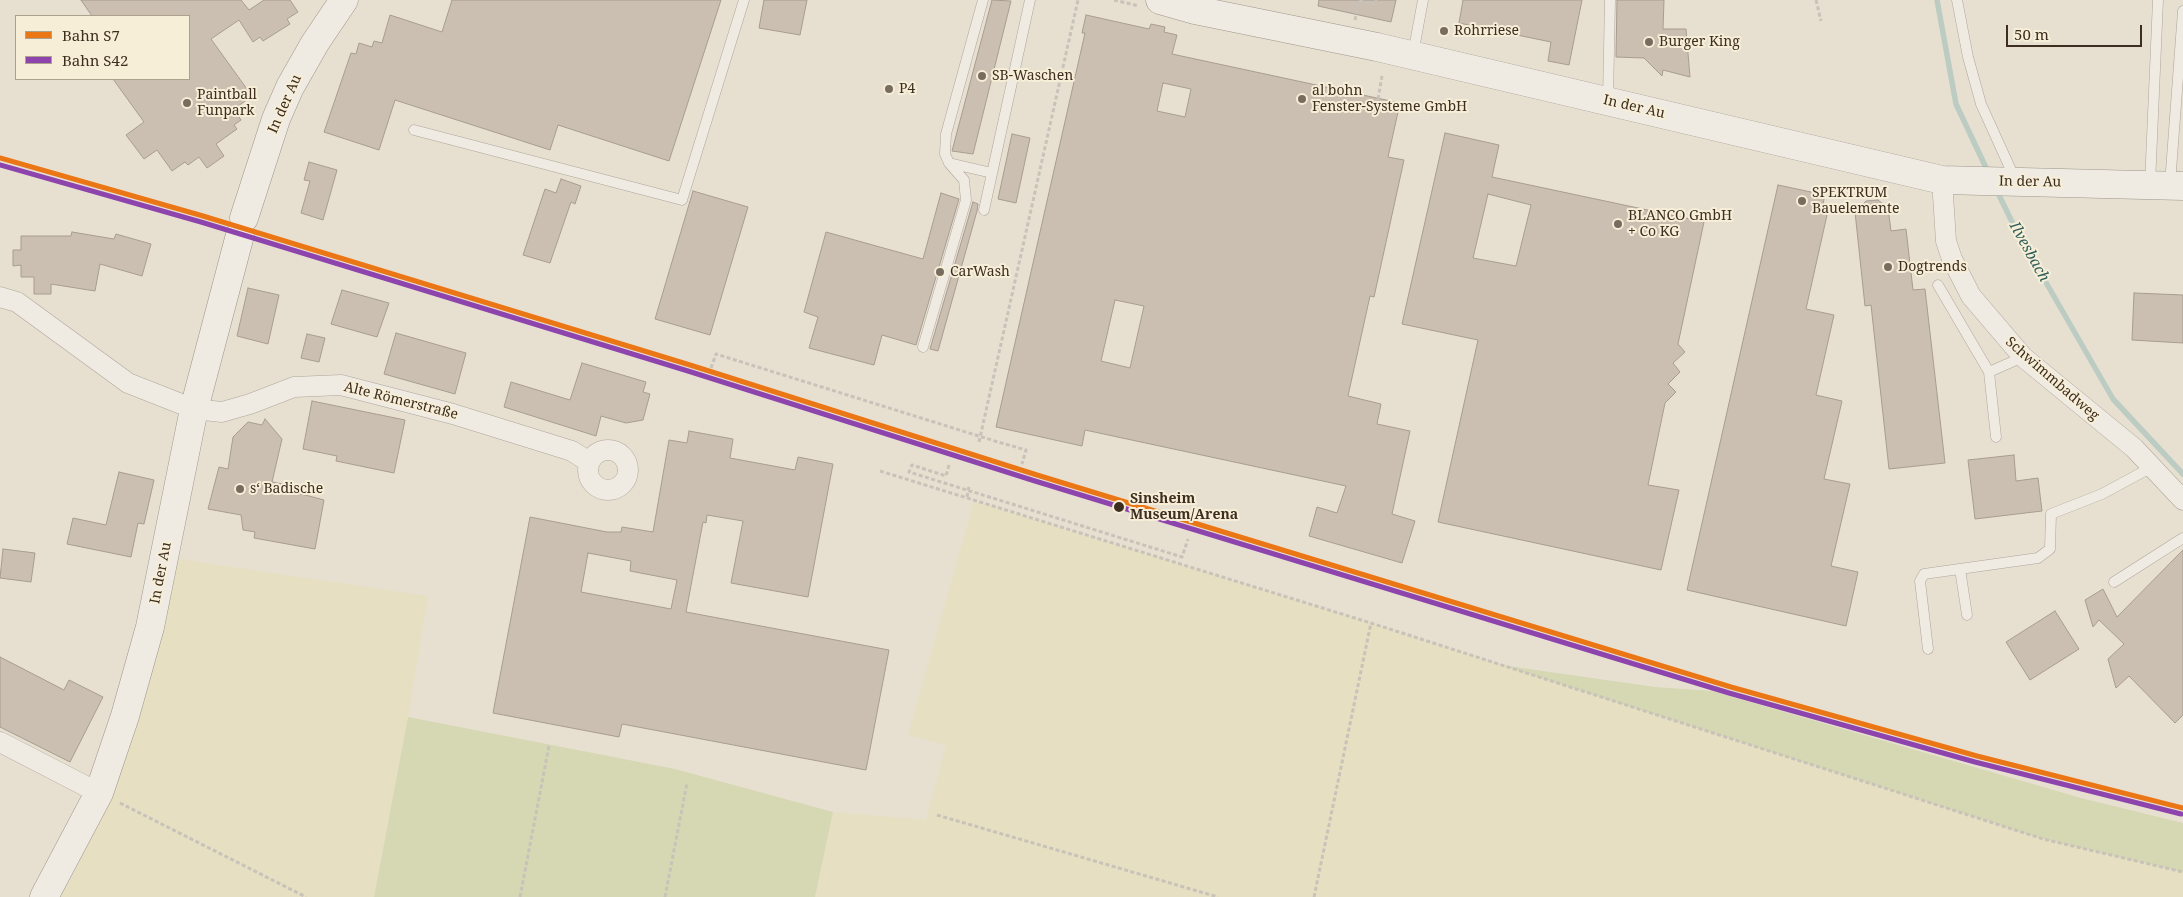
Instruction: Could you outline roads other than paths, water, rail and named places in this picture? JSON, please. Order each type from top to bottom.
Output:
[{"type":"street","name":"In der Au","points":[[44,897],[99,793],[125,716],[150,627],[194,409],[242,226],[276,120],[290,86],[344,0]]},
{"type":"street","name":"In der Au","points":[[1160,0],[1195,10],[1413,56],[1942,180],[2168,185]]},
{"type":"street","name":"Schwimmbadweg","points":[[1942,180],[1943,226],[1952,259],[1971,296],[2023,357],[2134,448],[2183,500]]},
{"type":"street","name":"Alte Römerstraße","points":[[0,297],[17,302],[128,383],[194,409],[222,412],[250,404],[294,387],[341,385],[453,414],[572,452],[589,462]]},
{"type":"street","points":[[0,742],[99,793]]},
{"type":"lane","points":[[414,130],[682,200],[744,0]]},
{"type":"lane","points":[[923,346],[966,200],[964,180],[949,163],[945,154],[946,134],[982,0]]},
{"type":"lane","points":[[984,210],[1030,0]]},
{"type":"lane","points":[[1413,56],[1423,0]]},
{"type":"lane","points":[[1608,101],[1610,0]]},
{"type":"lane","points":[[1957,0],[1968,57],[2001,181]]},
{"type":"lane","points":[[2158,0],[2168,185]]},
{"type":"lane","points":[[2168,185],[2183,11]]},
{"type":"lane","points":[[949,163],[992,172]]},
{"type":"lane","points":[[1938,285],[1989,372],[1996,437]]},
{"type":"lane","points":[[1989,372],[2023,357]]},
{"type":"lane","points":[[1928,649],[1920,581],[1924,574],[2038,558],[2050,549],[2051,514],[2102,494],[2152,467]]},
{"type":"lane","points":[[2114,582],[2183,538]]},
{"type":"lane","points":[[1960,569],[1967,615]]},
{"type":"waterway","name":"Ilvesbach","points":[[1937,0],[1956,104],[1989,174]]},
{"type":"waterway","name":"Ilvesbach","points":[[1996,189],[2017,232],[2113,399],[2183,474]]},
{"type":"rail line","name":"S7","points":[[0,158],[203,216],[690,365],[1037,475],[1731,687],[1977,756],[2183,808]]},
{"type":"rail line","name":"S42","points":[[0,165],[201,222],[688,371],[1035,481],[1729,693],[1975,762],[2181,814]]},
{"type":"place","name":"Rohrriese","points":[[1444,31]]},
{"type":"place","name":"Burger King","points":[[1649,42]]},
{"type":"place","name":"SB-Waschen","points":[[982,76]]},
{"type":"place","name":"P4","points":[[889,89]]},
{"type":"place","name":"al bohn Fenster-Systeme GmbH","points":[[1302,99]]},
{"type":"place","name":"Paintball Funpark","points":[[187,103]]},
{"type":"place","name":"SPEKTRUM Bauelemente","points":[[1802,201]]},
{"type":"place","name":"BLANCO GmbH + Co KG","points":[[1618,224]]},
{"type":"place","name":"Dogtrends","points":[[1888,267]]},
{"type":"place","name":"CarWash","points":[[940,272]]},
{"type":"place","name":"s‘ Badische","points":[[240,489]]},
{"type":"place","name":"Sinsheim Museum/Arena","points":[[1119,507]]}]
